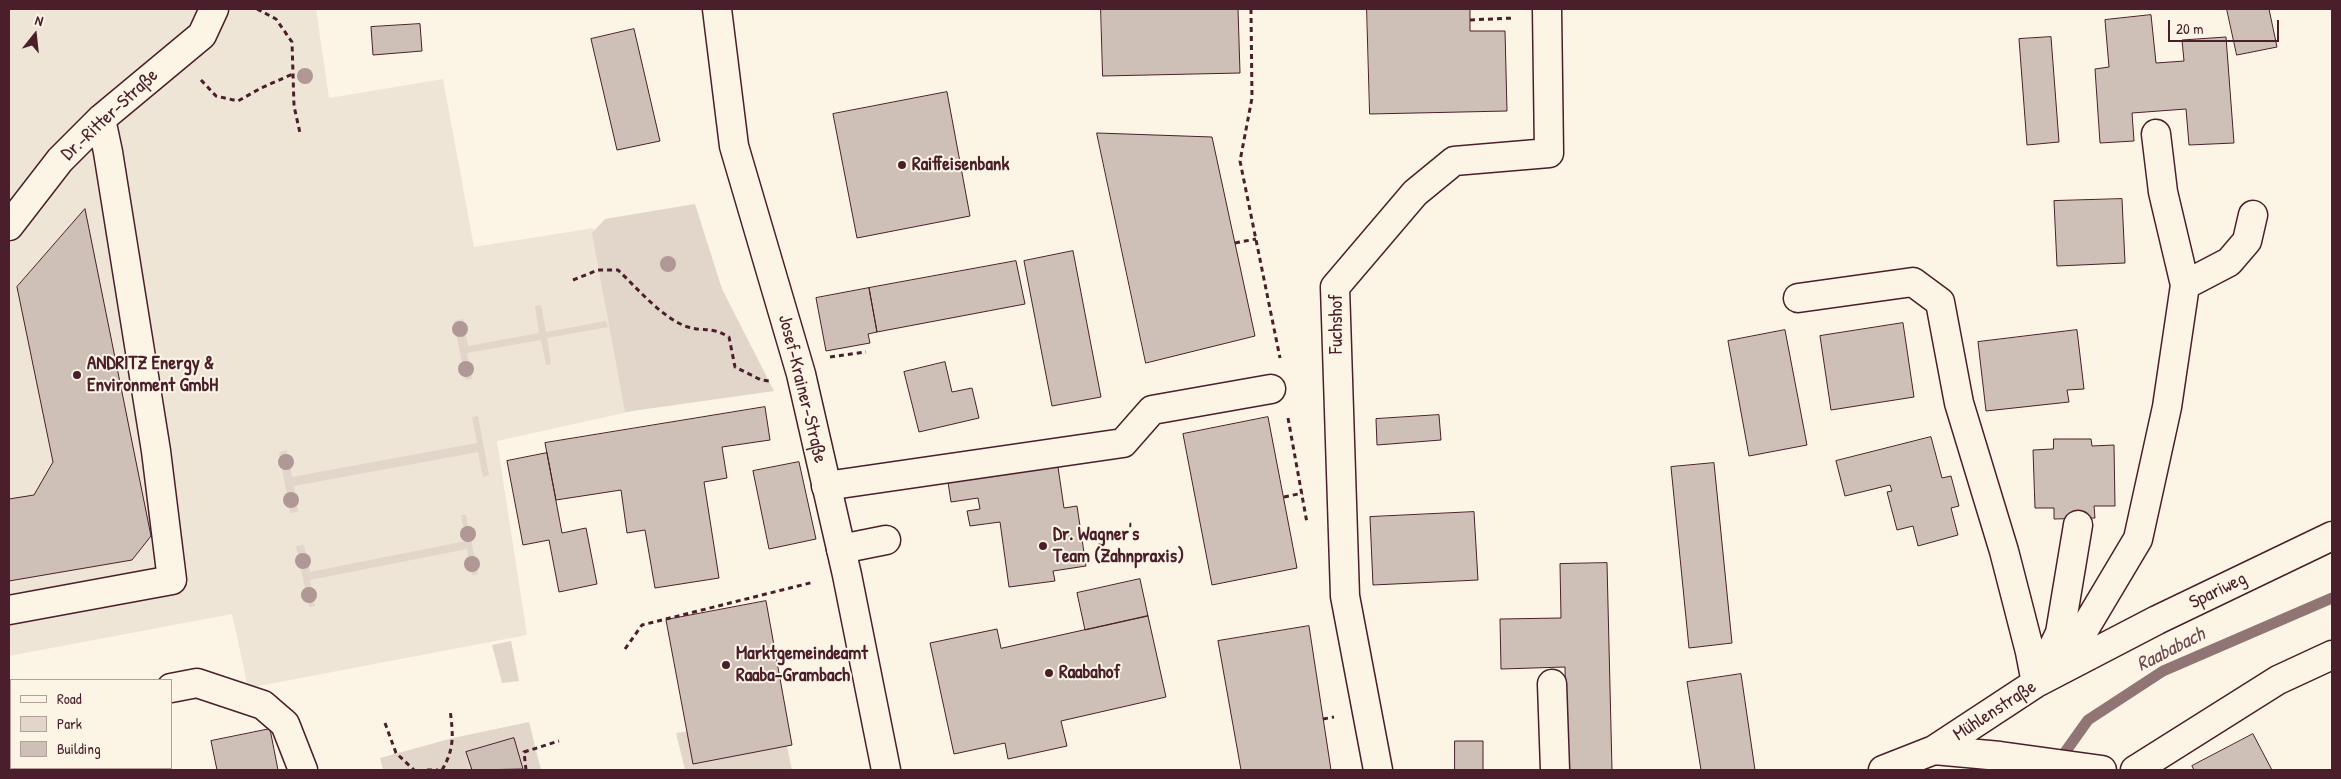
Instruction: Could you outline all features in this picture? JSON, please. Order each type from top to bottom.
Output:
[{"type":"street","name":"Dr.-Ritter-Straße","points":[[9,226],[60,160],[101,119],[202,34],[214,9]]},
{"type":"street","name":"Josef-Krainer-Straße","points":[[717,9],[734,146],[801,374],[844,562],[886,770]]},
{"type":"street","name":"Fuchshof","points":[[1378,770],[1344,596],[1335,287],[1415,193],[1454,161],[1549,153],[1547,13]]},
{"type":"street","points":[[9,610],[172,580],[156,451],[108,152],[101,119]]},
{"type":"street","points":[[2036,683],[2082,633],[2138,539],[2166,407],[2186,284],[2162,192],[2156,134]]},
{"type":"street","points":[[2186,284],[2229,262],[2247,241],[2253,216]]},
{"type":"street","points":[[1798,298],[1913,282],[1940,302],[1959,403],[2004,550],[2036,683]]},
{"type":"street","points":[[826,486],[1123,443],[1152,410],[1270,389]]},
{"type":"street","points":[[2036,683],[2060,633],[2078,525]]},
{"type":"street","name":"Spariweg","points":[[2105,647],[2332,536]]},
{"type":"street","points":[[844,562],[886,540]]},
{"type":"street","name":"Mühlenstraße","points":[[1883,770],[1934,750],[2036,683],[2105,647]]},
{"type":"street","points":[[2135,770],[2278,680],[2332,655]]},
{"type":"street","points":[[172,688],[197,683],[263,705],[285,724],[303,770]]},
{"type":"street","points":[[1552,684],[1554,770]]},
{"type":"street","points":[[1934,750],[2000,756],[2102,770]]},
{"type":"path","points":[[257,9],[276,18],[292,42],[294,106],[300,133]]},
{"type":"path","points":[[1470,20],[1547,13]]},
{"type":"path","points":[[201,80],[216,96],[238,101],[260,88],[293,74]]},
{"type":"path","points":[[1235,243],[1256,239]]},
{"type":"path","points":[[572,280],[598,270],[618,270],[670,318],[688,327],[716,330],[729,337],[735,367],[761,380],[774,381]]},
{"type":"path","points":[[828,358],[866,352]]},
{"type":"path","points":[[625,649],[642,625],[844,562]]},
{"type":"path","points":[[442,770],[450,756],[453,738],[450,709]]},
{"type":"path","points":[[385,723],[396,753],[414,770]]},
{"type":"path","points":[[526,770],[524,752],[559,741]]},
{"type":"path","points":[[427,770],[438,770]]},
{"type":"shaded area","points":[[9,9],[316,9],[329,98],[443,79],[474,247],[594,228],[633,411],[497,441],[527,635],[248,688],[232,614],[9,656]]},
{"type":"green space","points":[[695,204],[722,289],[774,391],[625,412],[592,233],[605,219]]},
{"type":"green space","points":[[541,305],[546,332],[606,321],[608,327],[547,338],[551,364],[546,365],[541,340],[467,353],[472,379],[465,380],[454,321],[463,319],[468,346],[539,333],[535,306]]},
{"type":"green space","points":[[478,416],[489,475],[483,477],[478,452],[294,486],[298,512],[290,513],[279,452],[287,450],[292,477],[477,443],[472,417]]},
{"type":"green space","points":[[461,515],[466,515],[478,574],[472,575],[467,549],[310,580],[315,606],[309,607],[296,546],[304,545],[310,572],[466,541]]},
{"type":"green space","points":[[511,641],[519,681],[502,683],[492,645]]},
{"type":"green space","points":[[529,722],[541,770],[383,770],[380,758],[453,738]]},
{"type":"green space","points":[[690,731],[787,746],[792,770],[685,770],[676,733]]},
{"type":"building","points":[[1101,9],[1238,9],[1240,73],[1103,76]]},
{"type":"building","points":[[1367,9],[1470,9],[1470,31],[1505,31],[1507,111],[1370,114]]},
{"type":"building","points":[[2227,9],[2269,9],[2277,47],[2237,55]]},
{"type":"building","points":[[2151,15],[2156,63],[2184,61],[2182,40],[2226,37],[2234,143],[2189,145],[2186,109],[2132,113],[2134,141],[2100,143],[2095,69],[2109,67],[2105,20]]},
{"type":"building","points":[[420,24],[422,51],[373,55],[371,27]]},
{"type":"building","points":[[634,29],[660,141],[617,150],[591,39]]},
{"type":"building","points":[[2051,37],[2059,142],[2027,145],[2019,39]]},
{"type":"building","name":"Raiffeisenbank","points":[[947,92],[970,216],[857,238],[833,114]]},
{"type":"building","points":[[1097,133],[1212,137],[1255,336],[1146,363]]},
{"type":"building","points":[[2122,199],[2125,263],[2057,266],[2054,201]]},
{"type":"building","name":"ANDRITZ Energy & Environment GmbH","points":[[85,209],[151,536],[132,560],[9,581],[9,499],[34,495],[53,462],[17,287]]},
{"type":"building","points":[[1073,251],[1101,397],[1052,406],[1024,261]]},
{"type":"building","points":[[1016,261],[1025,304],[877,332],[869,288]]},
{"type":"building","points":[[869,288],[877,332],[868,334],[870,343],[826,351],[816,298]]},
{"type":"building","points":[[1903,323],[1914,397],[1831,410],[1820,336]]},
{"type":"building","points":[[1785,330],[1807,445],[1749,456],[1728,341]]},
{"type":"building","points":[[2077,330],[2084,389],[2067,390],[2069,402],[1986,411],[1978,342]]},
{"type":"building","points":[[945,362],[952,392],[972,388],[979,418],[919,432],[904,372]]},
{"type":"building","points":[[765,407],[770,440],[722,447],[727,478],[704,482],[719,578],[655,588],[645,530],[627,533],[621,490],[556,500],[545,443]]},
{"type":"building","points":[[1439,415],[1441,440],[1377,445],[1376,419]]},
{"type":"building","points":[[1268,417],[1297,568],[1212,585],[1183,434]]},
{"type":"building","points":[[1931,437],[1942,478],[1951,476],[1959,506],[1951,508],[1958,535],[1918,546],[1913,526],[1897,530],[1887,492],[1892,491],[1890,485],[1845,496],[1836,461]]},
{"type":"building","points":[[2054,439],[2091,439],[2092,446],[2114,445],[2115,506],[2094,506],[2095,518],[2054,519],[2054,508],[2035,508],[2033,450],[2053,449]]},
{"type":"building","points":[[547,453],[562,533],[586,528],[597,584],[559,592],[549,540],[523,545],[507,461]]},
{"type":"building","points":[[799,462],[816,539],[769,549],[753,471]]},
{"type":"building","points":[[1714,463],[1732,643],[1689,648],[1671,467]]},
{"type":"building","name":"Dr. Wagner's Team (Zahnpraxis)","points":[[1058,467],[1064,508],[1077,506],[1086,566],[1053,571],[1055,581],[1009,587],[1000,522],[970,526],[967,511],[980,509],[978,498],[951,502],[948,482]]},
{"type":"building","points":[[1474,512],[1478,580],[1373,585],[1370,517]]},
{"type":"building","points":[[1607,563],[1612,770],[1567,770],[1565,667],[1501,669],[1500,619],[1561,618],[1560,564]]},
{"type":"building","points":[[1140,579],[1148,616],[1085,630],[1077,593]]},
{"type":"building","name":"Marktgemeindeamt Raaba-Grambach","points":[[766,601],[792,745],[693,764],[666,620]]},
{"type":"building","name":"Raabahof","points":[[1148,616],[1166,697],[1061,721],[1067,746],[1008,759],[1005,743],[954,754],[930,643],[997,629],[1001,648]]},
{"type":"building","points":[[1309,626],[1331,770],[1241,770],[1218,641]]},
{"type":"building","points":[[1741,674],[1755,770],[1701,770],[1687,682]]},
{"type":"building","points":[[270,729],[278,770],[217,770],[211,741]]},
{"type":"building","points":[[2253,734],[2272,770],[2194,770],[2192,766]]},
{"type":"building","points":[[514,738],[523,769],[472,770],[466,752]]},
{"type":"building","points":[[1455,741],[1483,741],[1483,770],[1455,770]]},
{"type":"building","points":[[128,769],[129,770],[81,770]]},
{"type":"waterway","name":"Raababach","points":[[2058,762],[2088,720],[2163,671],[2332,598]]},
{"type":"place","name":"Raiffeisenbank","points":[[902,165]]},
{"type":"place","name":"ANDRITZ Energy & Environment GmbH","points":[[77,375]]},
{"type":"place","name":"Dr. Wagner's Team (Zahnpraxis)","points":[[1043,546]]},
{"type":"place","name":"Marktgemeindeamt Raaba-Grambach","points":[[726,665]]},
{"type":"place","name":"Raabahof","points":[[1049,673]]}]
